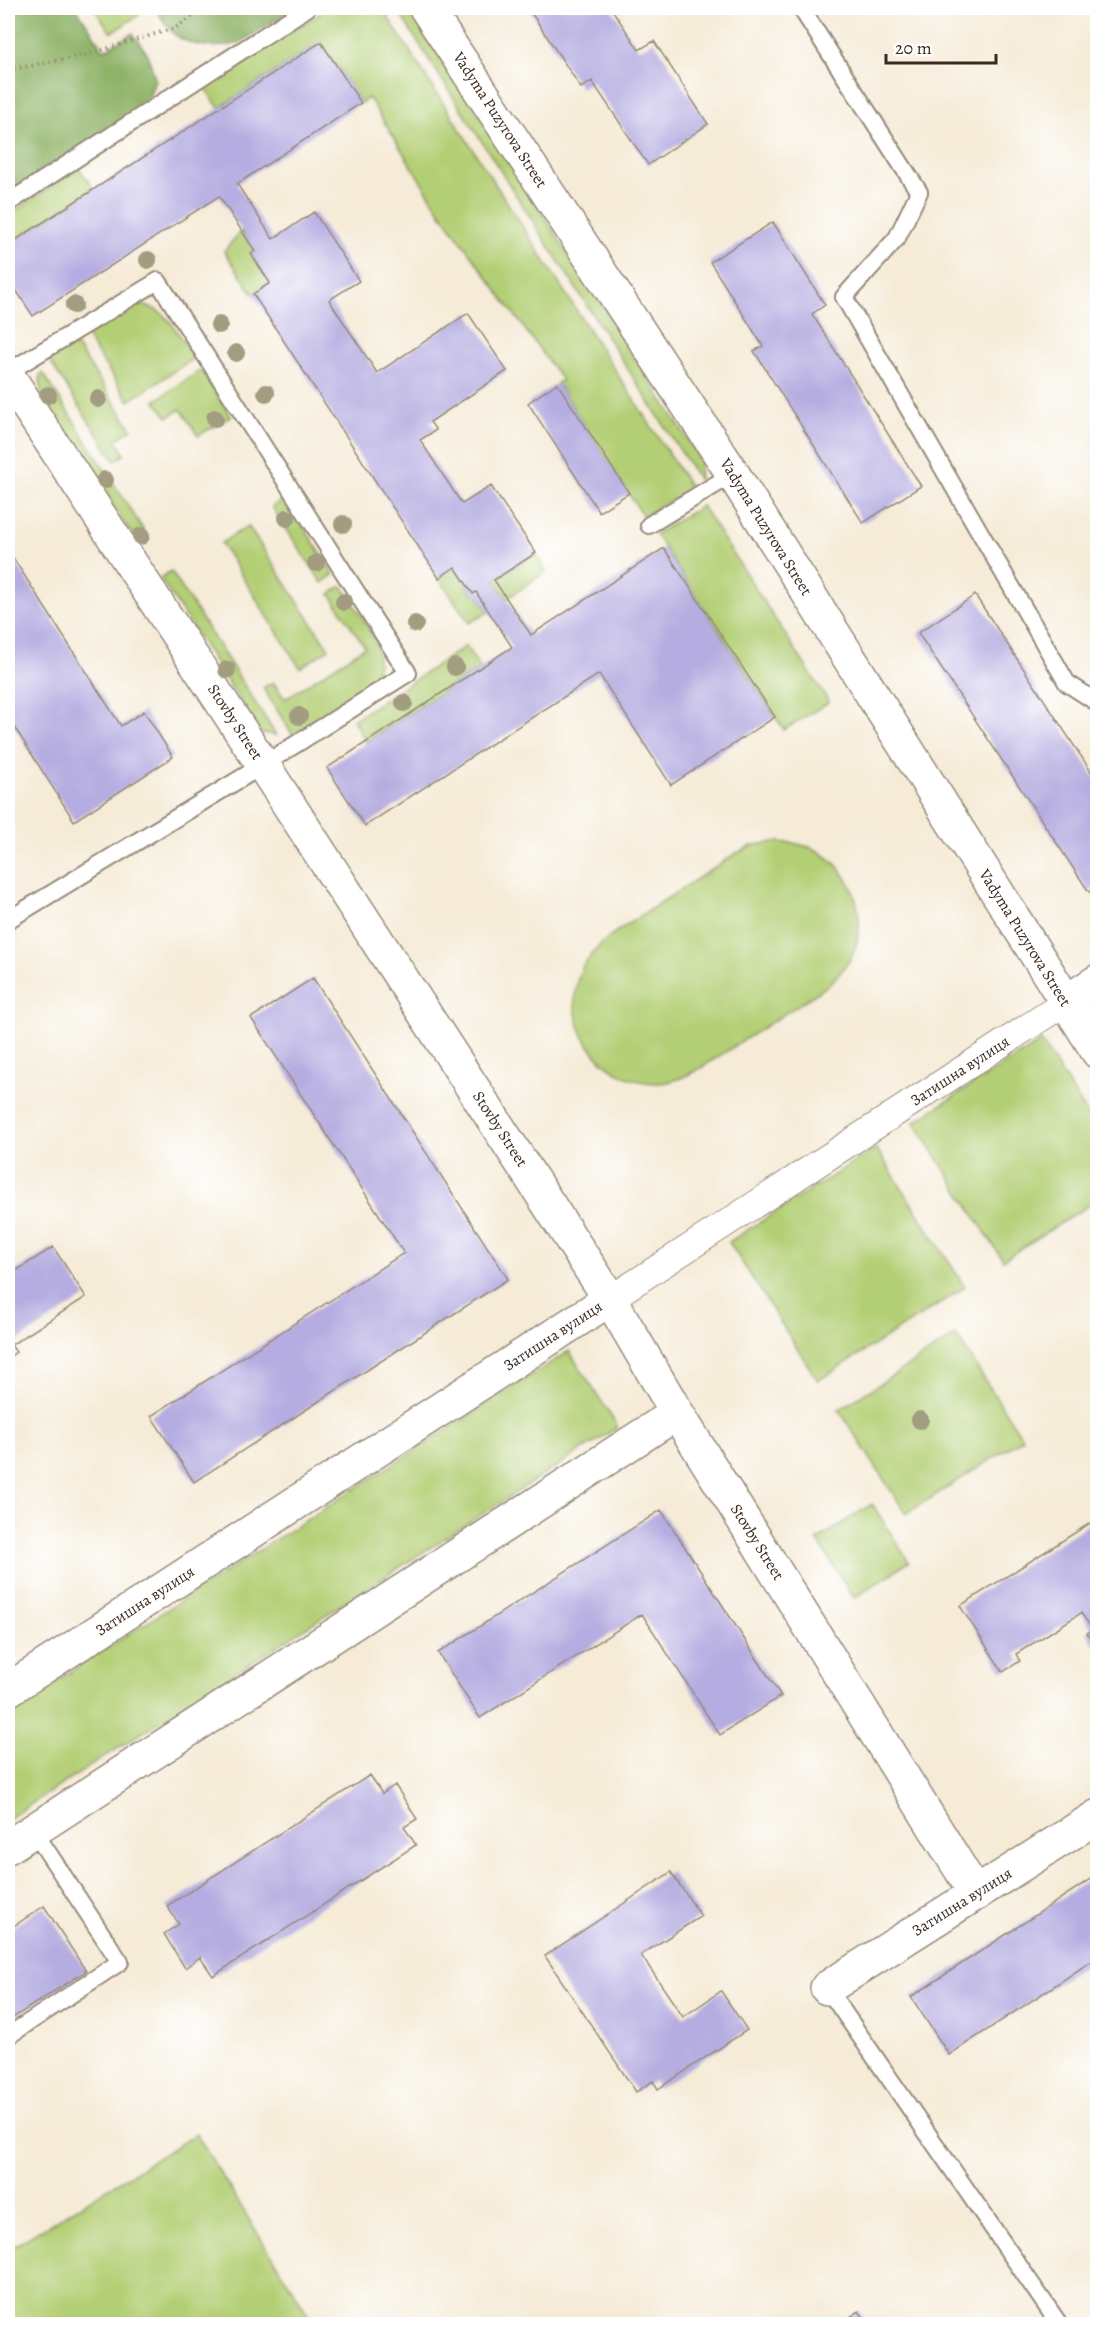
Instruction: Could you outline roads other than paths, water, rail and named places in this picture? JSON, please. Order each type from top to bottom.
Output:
[{"type":"street","name":"Vadyma Puzyrova Street","points":[[426,8],[733,474],[1098,1052]]},
{"type":"street","name":"Stovby Street","points":[[8,374],[610,1299],[677,1413],[976,1894]]},
{"type":"street","name":"Затишна вулиця","points":[[8,1690],[1098,981]]},
{"type":"street","points":[[20,1839],[677,1413]]},
{"type":"street","name":"Затишна вулиця","points":[[827,1988],[1098,1816]]},
{"type":"lane","points":[[8,203],[307,8]]},
{"type":"lane","points":[[801,8],[919,192],[897,238],[844,297],[1066,683],[1098,703]]},
{"type":"lane","points":[[8,374],[158,281],[408,673],[263,765],[8,920]]},
{"type":"lane","points":[[649,525],[733,474]]},
{"type":"lane","points":[[8,2037],[120,1962],[20,1839]]},
{"type":"lane","points":[[827,1988],[1059,2325]]}]
